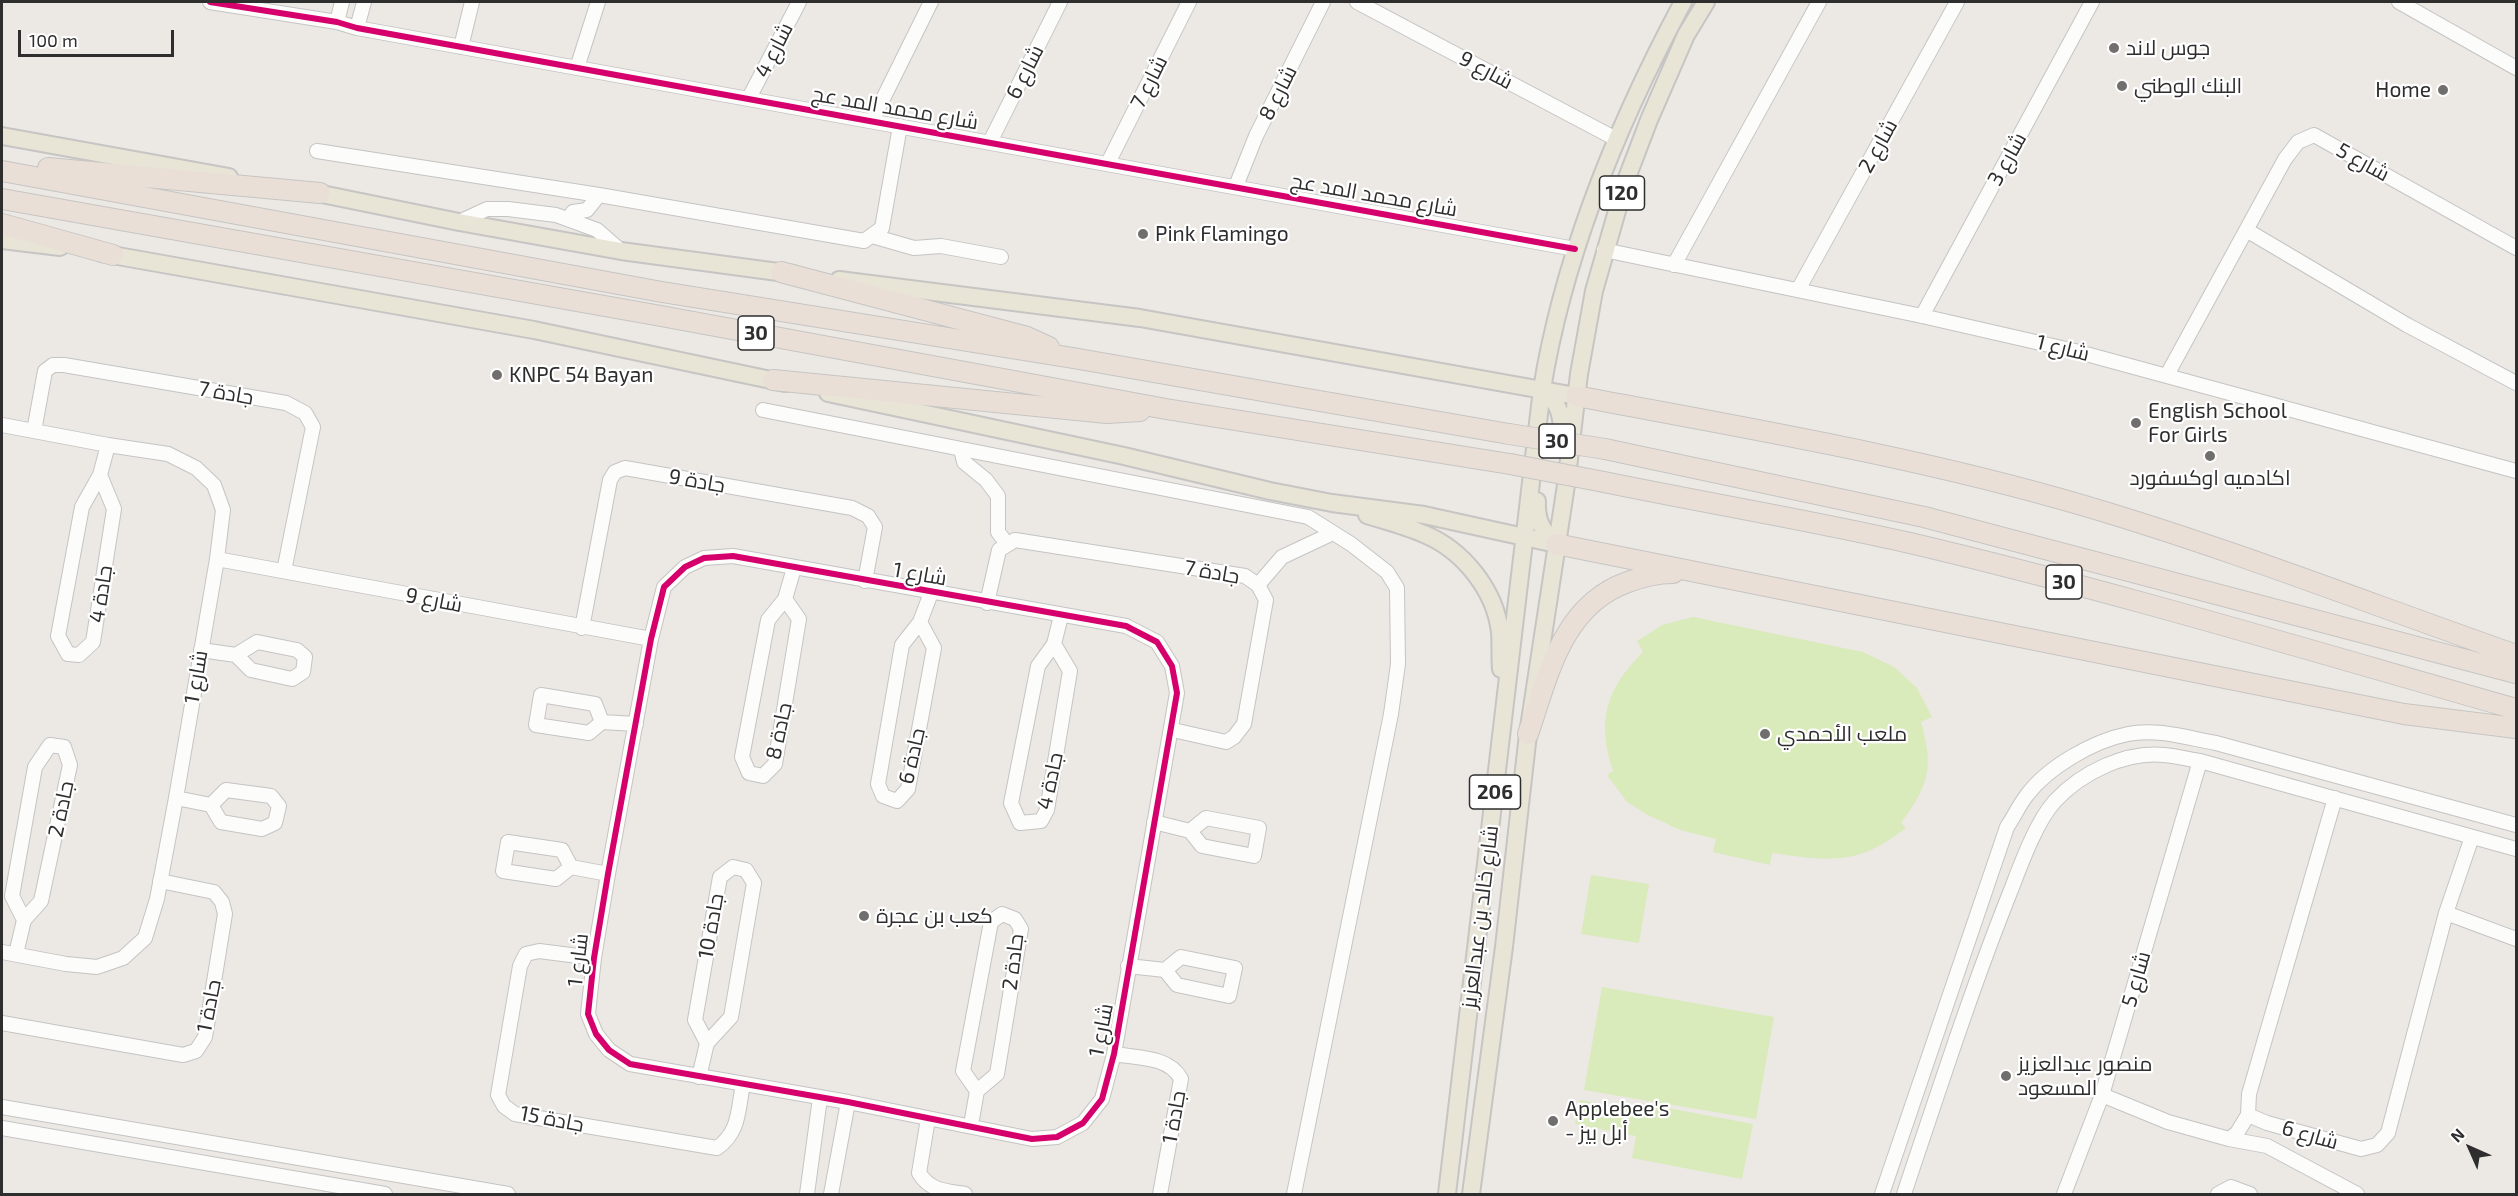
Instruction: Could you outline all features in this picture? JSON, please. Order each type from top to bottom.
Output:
[{"type":"highway","points":[[2,169],[42,167],[320,193]]},
{"type":"highway","name":"30","points":[[2,169],[662,292],[1073,358],[1605,449],[1924,517],[2517,673]]},
{"type":"highway","name":"30","points":[[2,199],[1166,409],[1510,464],[1908,543],[2111,593],[2517,709]]},
{"type":"highway","points":[[2,224],[113,255]]},
{"type":"highway","points":[[781,272],[1027,337],[1073,358]]},
{"type":"highway","points":[[773,380],[1107,413],[1166,409]]},
{"type":"highway","points":[[1576,396],[1751,429],[1944,470],[2084,506],[2246,557],[2517,655]]},
{"type":"highway","points":[[1556,544],[2404,714],[2517,728]]},
{"type":"highway","points":[[1528,734],[1564,636],[1588,605],[1602,593],[1618,585],[1650,574],[1707,573]]},
{"type":"main road","name":"120","points":[[1542,389],[1556,315],[1575,249],[1616,139],[1683,2]]},
{"type":"main road","name":"120","points":[[1576,396],[1594,291],[1625,183],[1649,120],[1686,35],[1706,2]]},
{"type":"main road","points":[[2,136],[320,193],[459,222],[621,251],[1140,318],[1576,396]]},
{"type":"main road","points":[[2,240],[113,255],[534,330],[1124,456],[1270,491],[1332,503],[1424,515],[1556,544]]},
{"type":"main road","points":[[1542,389],[1552,396],[1559,408],[1566,485]]},
{"type":"main road","name":"شارع خالد بن عبدالعزيز","points":[[1447,1194],[1542,389]]},
{"type":"main road","name":"شارع خالد بن عبدالعزيز","points":[[1471,1194],[1504,947],[1528,734],[1566,485],[1576,396]]},
{"type":"main road","points":[[1538,427],[1538,518],[1541,527],[1556,544]]},
{"type":"main road","points":[[1332,503],[1426,534],[1454,551],[1484,585],[1500,630],[1503,725]]},
{"type":"main road","points":[[1477,947],[1480,941],[1487,937],[1494,937],[1501,941],[1504,947]]},
{"type":"street","name":"شارع محمد المد عج","points":[[210,2],[337,22],[357,28],[1575,249]]},
{"type":"street","points":[[337,22],[342,2]]},
{"type":"street","points":[[357,28],[364,2]]},
{"type":"street","points":[[461,46],[472,2]]},
{"type":"street","points":[[577,68],[598,2]]},
{"type":"street","name":"شارع 4","points":[[749,98],[799,2]]},
{"type":"street","points":[[872,121],[931,2]]},
{"type":"street","name":"شارع 6","points":[[990,142],[1060,2]]},
{"type":"street","name":"شارع 7","points":[[1108,163],[1189,2]]},
{"type":"street","name":"شارع 8","points":[[1236,186],[1256,136],[1323,2]]},
{"type":"street","name":"شارع 9","points":[[1357,2],[1616,139]]},
{"type":"street","points":[[1674,265],[1819,2]]},
{"type":"street","name":"شارع 2","points":[[1798,290],[1957,2]]},
{"type":"street","name":"شارع 3","points":[[1922,316],[2092,2]]},
{"type":"street","points":[[2399,2],[2517,68]]},
{"type":"street","points":[[316,151],[599,195],[864,241],[882,228],[900,126]]},
{"type":"street","name":"شارع 5","points":[[2167,375],[2285,159],[2298,142],[2314,135],[2517,248]]},
{"type":"street","points":[[569,218],[573,212],[587,210],[599,195]]},
{"type":"street","points":[[459,222],[487,209],[508,209],[569,218],[597,230],[621,251]]},
{"type":"street","points":[[2247,231],[2407,325],[2517,383]]},
{"type":"street","points":[[872,236],[914,248],[940,246],[1001,257]]},
{"type":"street","name":"شارع 1","points":[[1604,250],[2064,348],[2516,468]]},
{"type":"street","name":"جادة 7","points":[[34,431],[45,371],[53,365],[285,403],[305,413],[313,427],[284,571]]},
{"type":"street","points":[[763,410],[1308,517],[1387,572],[1397,588],[1398,664],[1391,714],[1294,1194]]},
{"type":"street","name":"شارع 1","points":[[2,425],[168,454],[196,468],[214,485],[222,510],[218,559],[176,798],[153,916],[145,938],[123,958],[97,967],[66,964],[2,952]]},
{"type":"street","name":"جادة 4","points":[[100,476],[114,509],[93,642],[80,655],[68,654],[58,636],[82,507],[100,476],[108,445]]},
{"type":"street","points":[[961,449],[964,462],[986,480],[998,496],[998,532],[1007,544],[999,550],[987,603]]},
{"type":"street","name":"جادة 9","points":[[582,627],[610,480],[615,472],[625,468],[852,508],[868,516],[875,526],[865,581]]},
{"type":"street","points":[[1258,585],[1282,557],[1333,533]]},
{"type":"street","name":"جادة 7","points":[[1007,544],[1015,540],[1245,576],[1258,585],[1266,600],[1244,724],[1234,737],[1226,742],[1173,730]]},
{"type":"street","name":"شارع 1","points":[[733,556],[987,603],[1126,626],[1156,642],[1172,666],[1177,693],[1173,730],[1154,822],[1114,1054],[1102,1099],[1083,1123],[1057,1137],[1032,1139],[848,1102],[630,1064],[609,1050],[596,1034],[588,1014],[594,958],[651,639],[664,587],[685,567],[695,562],[704,558],[733,556]]},
{"type":"street","name":"شارع 9","points":[[218,559],[651,639]]},
{"type":"street","name":"جادة 8","points":[[785,599],[799,619],[775,764],[763,776],[749,773],[742,757],[768,620],[785,599],[794,568]]},
{"type":"street","name":"جادة 6","points":[[920,622],[934,648],[908,789],[897,801],[883,796],[878,784],[902,645],[920,622],[931,593]]},
{"type":"street","name":"جادة 4","points":[[1054,644],[1070,671],[1047,810],[1041,822],[1020,824],[1011,803],[1038,666],[1054,644],[1061,616]]},
{"type":"street","points":[[201,650],[236,655]]},
{"type":"street","points":[[602,722],[595,704],[541,695],[536,725],[589,733],[602,722],[636,724]]},
{"type":"street","points":[[1882,1194],[2007,827],[2027,794],[2063,761],[2102,743],[2129,734],[2166,734],[2216,743],[2517,825]]},
{"type":"street","name":"جادة 2","points":[[16,954],[24,920],[41,901],[70,765],[64,747],[50,745],[35,767],[12,896],[24,920]]},
{"type":"street","points":[[1904,1194],[1988,948],[2031,842],[2053,803],[2072,785],[2094,770],[2138,756],[2163,755],[2200,761],[2517,849]]},
{"type":"street","name":"شارع 5","points":[[2064,1194],[2102,1095],[2200,761]]},
{"type":"street","points":[[176,798],[211,805],[221,822],[262,829],[275,823],[279,806],[271,796],[226,790],[211,805]]},
{"type":"street","points":[[2229,1139],[2237,1133],[2248,1114],[2249,1094],[2335,798]]},
{"type":"street","points":[[1154,822],[1190,831],[1202,846],[1254,856],[1259,828],[1206,818],[1190,831]]},
{"type":"street","name":"شارع 6","points":[[2248,1114],[2267,1123],[2361,1149],[2376,1144],[2388,1133],[2446,913],[2472,837]]},
{"type":"street","points":[[571,867],[562,850],[508,842],[503,871],[556,879],[571,867],[608,874]]},
{"type":"street","name":"جادة 10","points":[[699,1077],[707,1043],[731,1017],[754,883],[747,870],[733,867],[720,877],[695,1020],[707,1043]]},
{"type":"street","name":"جادة 1","points":[[2,1023],[183,1055],[196,1051],[206,1037],[225,914],[222,902],[214,892],[160,881]]},
{"type":"street","points":[[2446,913],[2517,939]]},
{"type":"street","name":"جادة 2","points":[[1002,914],[1015,919],[1021,929],[997,1074],[977,1091],[963,1071],[991,922],[1002,914]]},
{"type":"street","points":[[1968,941],[1977,947],[1988,948]]},
{"type":"street","name":"جادة 15","points":[[594,958],[539,951],[526,954],[520,966],[498,1095],[504,1106],[514,1114],[717,1148],[728,1141],[734,1131],[743,1084]]},
{"type":"street","points":[[1128,966],[1165,970],[1181,957],[1234,968],[1229,996],[1177,986],[1165,970]]},
{"type":"street","points":[[1960,963],[1981,969]]},
{"type":"street","name":"جادة 1","points":[[1114,1054],[1166,1062],[1176,1070],[1181,1079],[1160,1194]]},
{"type":"street","points":[[971,1125],[977,1091]]},
{"type":"street","points":[[2102,1095],[2168,1122],[2229,1139],[2267,1146],[2357,1194]]},
{"type":"street","points":[[807,1194],[820,1098]]},
{"type":"street","points":[[831,1194],[848,1102]]},
{"type":"street","points":[[2,1107],[508,1194]]},
{"type":"street","points":[[50,1136],[58,1132],[62,1124],[57,1116]]},
{"type":"street","points":[[928,1119],[919,1173],[926,1184],[937,1189],[965,1194]]},
{"type":"street","points":[[85,1142],[79,1132],[87,1121]]},
{"type":"street","points":[[2,1128],[385,1194]]},
{"type":"street","points":[[2218,1194],[2231,1187],[2250,1194]]},
{"type":"green space","name":"ملعب الأحمدي","points":[[1693,617],[1863,652],[1894,667],[1917,688],[1932,717],[1921,722],[1928,764],[1918,798],[1901,823],[1906,828],[1873,849],[1858,855],[1827,859],[1772,853],[1770,865],[1713,852],[1716,839],[1680,830],[1627,802],[1607,775],[1613,771],[1605,736],[1608,706],[1620,679],[1643,652],[1637,641],[1662,625]]},
{"type":"green space","points":[[1591,875],[1649,884],[1639,943],[1581,934]]},
{"type":"green space","points":[[1602,987],[1774,1017],[1756,1119],[1584,1090]]},
{"type":"green space","points":[[1580,1100],[1640,1111],[1641,1103],[1753,1124],[1742,1179],[1632,1158],[1636,1136],[1575,1124]]},
{"type":"cycle path","points":[[210,2],[337,22],[357,28],[1575,249]]},
{"type":"cycle path","points":[[733,556],[1126,626],[1157,642],[1172,666],[1177,693],[1114,1054],[1102,1099],[1083,1123],[1057,1137],[1032,1139],[848,1102],[630,1064],[609,1050],[596,1034],[588,1014],[594,958],[651,639],[664,587],[685,567],[704,558],[733,556]]},
{"type":"place","name":"جوس لاند","points":[[2114,48]]},
{"type":"place","name":"البنك الوطني","points":[[2122,86]]},
{"type":"place","name":"Home","points":[[2443,90]]},
{"type":"place","name":"Pink Flamingo","points":[[1143,234]]},
{"type":"place","name":"KNPC 54 Bayan","points":[[497,375]]},
{"type":"place","name":"English School For Girls","points":[[2136,423]]},
{"type":"place","name":"اكادميه اوكسفورد","points":[[2210,456]]},
{"type":"place","name":"ملعب الأحمدي","points":[[1765,734]]},
{"type":"place","name":"كعب بن عجرة","points":[[864,916]]},
{"type":"place","name":"منصور عبدالعزيز المسعود","points":[[2006,1076]]},
{"type":"place","name":"Applebee's - أبل بيز","points":[[1553,1121]]}]
